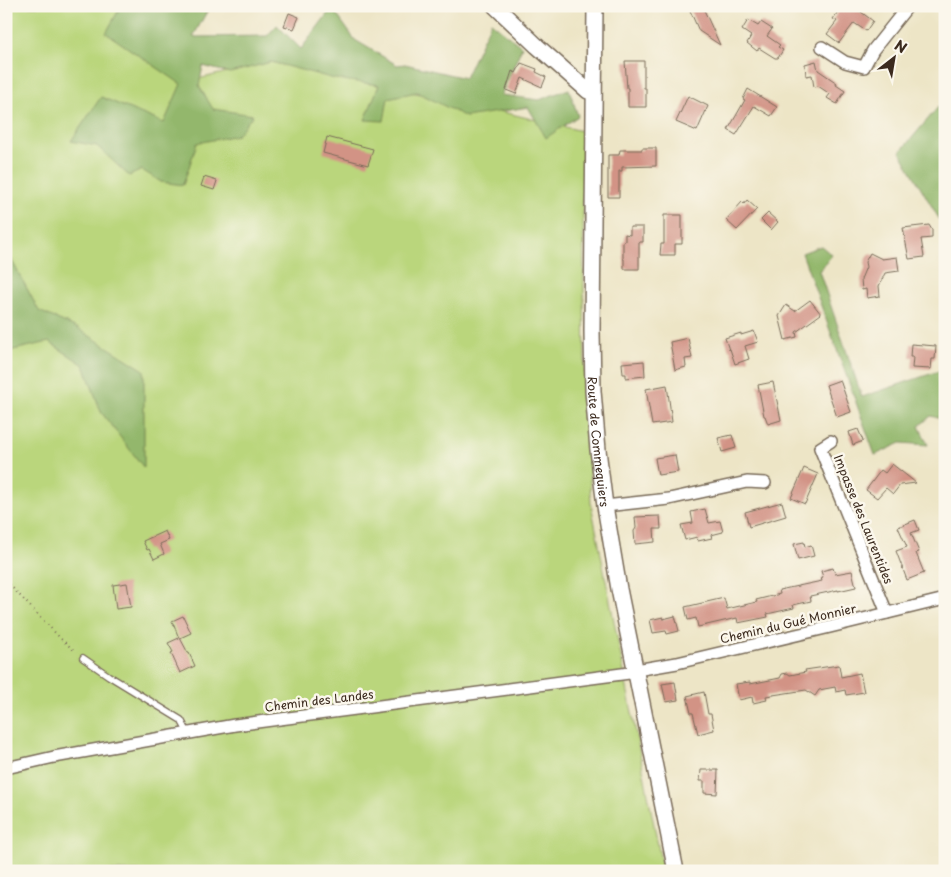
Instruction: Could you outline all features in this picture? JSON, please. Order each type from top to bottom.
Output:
[{"type":"street","points":[[496,6],[537,46],[588,91],[594,93]]},
{"type":"street","name":"Route de Commequiers","points":[[595,6],[593,391],[598,450],[619,589],[676,871]]},
{"type":"street","points":[[822,47],[845,62],[864,67],[873,50],[908,6]]},
{"type":"street","name":"Impasse des Laurentides","points":[[831,441],[820,448],[887,613]]},
{"type":"street","points":[[605,506],[669,499],[747,482],[765,484]]},
{"type":"street","name":"Chemin du Gué Monnier","points":[[637,672],[642,669],[945,599]]},
{"type":"street","name":"Chemin des Landes","points":[[6,768],[54,757],[235,725],[637,672]]},
{"type":"lane","points":[[83,658],[181,720],[188,733]]},
{"type":"path","points":[[6,581],[61,639],[83,658]]},
{"type":"green space","points":[[6,6],[121,6],[181,83],[270,62],[486,108],[582,131],[585,375],[591,504],[663,871],[6,871]]},
{"type":"green space","points":[[121,6],[210,6],[193,37],[267,36],[277,25],[301,49],[332,8],[355,40],[397,65],[405,64],[465,78],[491,22],[522,47],[501,95],[539,100],[569,89],[578,116],[546,138],[528,107],[466,117],[417,92],[388,98],[384,121],[365,120],[379,85],[335,79],[271,62],[230,73],[203,66],[199,86],[213,109],[253,115],[237,135],[197,143],[183,185],[161,182],[142,170],[129,176],[97,146],[71,141],[101,97],[164,123],[181,84],[106,33]]},
{"type":"green space","points":[[945,99],[945,229],[900,152]]},
{"type":"green space","points":[[821,246],[832,255],[819,271],[862,397],[945,369],[945,420],[931,416],[919,426],[928,445],[901,443],[875,455],[802,253]]},
{"type":"green space","points":[[10,257],[39,311],[77,328],[144,370],[144,468],[101,412],[84,365],[49,342],[13,350],[6,359],[6,259]]},
{"type":"building","points":[[688,6],[699,6],[704,10],[720,45],[699,31]]},
{"type":"building","points":[[842,6],[853,6],[873,21],[866,31],[854,23],[839,43],[827,34],[837,21],[833,19]]},
{"type":"building","points":[[289,13],[299,17],[294,29],[284,26]]},
{"type":"building","points":[[748,20],[758,26],[761,22],[772,29],[767,36],[780,45],[778,47],[783,50],[778,58],[759,48],[757,51],[747,43],[751,36],[742,30]]},
{"type":"building","points":[[625,61],[644,61],[646,107],[628,107]]},
{"type":"building","points":[[816,61],[818,70],[845,91],[837,104],[827,98],[830,94],[818,86],[814,87],[812,75],[806,76],[805,64]]},
{"type":"building","points":[[521,63],[537,69],[536,72],[546,77],[542,87],[522,78],[516,94],[506,90],[512,71],[516,73]]},
{"type":"building","points":[[748,89],[777,107],[771,116],[754,106],[736,135],[728,130],[745,100],[743,99]]},
{"type":"building","points":[[688,96],[708,106],[697,131],[676,122]]},
{"type":"building","points":[[327,137],[373,149],[368,165],[323,153]]},
{"type":"building","points":[[642,148],[656,148],[656,166],[622,167],[622,171],[619,171],[619,197],[608,197],[608,155],[619,155],[620,150],[642,150]]},
{"type":"building","points":[[204,177],[217,181],[214,190],[201,186]]},
{"type":"building","points":[[747,200],[757,209],[737,230],[726,220],[742,202],[744,204]]},
{"type":"building","points":[[768,213],[778,222],[771,230],[761,220]]},
{"type":"building","points":[[664,215],[682,215],[682,244],[675,244],[675,255],[660,255],[661,244],[664,244]]},
{"type":"building","points":[[929,225],[932,230],[932,238],[921,239],[924,257],[909,259],[903,228]]},
{"type":"building","points":[[630,227],[643,227],[643,242],[639,242],[639,269],[624,269],[623,242],[625,241],[625,234],[630,235]]},
{"type":"building","points":[[870,253],[882,259],[897,257],[899,271],[885,273],[879,286],[880,296],[867,298],[866,289],[862,290],[861,279],[866,267],[865,262]]},
{"type":"building","points":[[810,300],[821,314],[796,332],[797,337],[785,340],[779,316],[786,305],[795,311]]},
{"type":"building","points":[[754,331],[758,342],[745,346],[749,359],[735,364],[725,338]]},
{"type":"building","points":[[688,338],[692,358],[685,359],[686,367],[675,370],[670,342]]},
{"type":"building","points":[[911,344],[936,346],[935,359],[932,359],[931,369],[912,368],[913,357],[910,357]]},
{"type":"building","points":[[644,361],[645,376],[626,378],[626,374],[623,374],[622,363]]},
{"type":"building","points":[[840,380],[851,412],[837,417],[826,385]]},
{"type":"building","points":[[773,382],[781,420],[768,424],[764,416],[758,385]]},
{"type":"building","points":[[667,385],[672,422],[652,425],[646,389]]},
{"type":"building","points":[[858,429],[863,441],[853,445],[849,432]]},
{"type":"building","points":[[732,435],[736,448],[722,452],[718,438]]},
{"type":"building","points":[[675,455],[678,472],[658,475],[655,458]]},
{"type":"building","points":[[892,464],[916,483],[900,485],[893,494],[886,488],[877,498],[866,490],[881,470],[885,473]]},
{"type":"building","points":[[804,468],[818,474],[805,504],[791,498]]},
{"type":"building","points":[[782,502],[786,516],[749,527],[745,512]]},
{"type":"building","points":[[705,509],[709,523],[720,521],[723,532],[711,535],[712,538],[698,541],[697,537],[685,540],[681,525],[693,523],[691,512]]},
{"type":"building","points":[[660,516],[661,529],[654,529],[655,542],[635,544],[635,517]]},
{"type":"building","points":[[915,520],[919,530],[911,533],[919,552],[916,553],[924,573],[907,580],[896,551],[907,547],[898,527]]},
{"type":"building","points":[[165,531],[169,540],[160,544],[164,554],[154,559],[143,541]]},
{"type":"building","points":[[804,542],[805,547],[811,545],[814,556],[798,560],[794,544]]},
{"type":"building","points":[[833,568],[835,574],[852,571],[856,587],[810,596],[811,601],[793,605],[794,608],[767,614],[768,617],[738,623],[737,618],[698,627],[696,618],[688,620],[685,607],[724,598],[727,609],[757,602],[756,600],[780,594],[779,590],[822,581],[821,571]]},
{"type":"building","points":[[127,583],[131,607],[116,609],[113,585]]},
{"type":"building","points":[[183,616],[191,633],[180,638],[195,666],[180,673],[168,643],[179,638],[172,621]]},
{"type":"building","points":[[675,616],[679,631],[667,634],[666,631],[653,633],[650,620]]},
{"type":"building","points":[[839,665],[841,677],[860,673],[864,692],[846,695],[845,690],[836,692],[835,687],[819,690],[815,696],[806,690],[766,696],[767,700],[753,703],[752,697],[739,700],[736,684],[750,682],[750,684],[780,678],[782,674],[787,673],[790,675],[806,672],[805,670]]},
{"type":"building","points":[[675,682],[678,700],[666,702],[662,684]]},
{"type":"building","points":[[704,692],[708,714],[711,714],[714,730],[698,734],[687,696]]},
{"type":"building","points":[[701,770],[718,770],[717,794],[704,793],[704,781],[700,781]]}]
